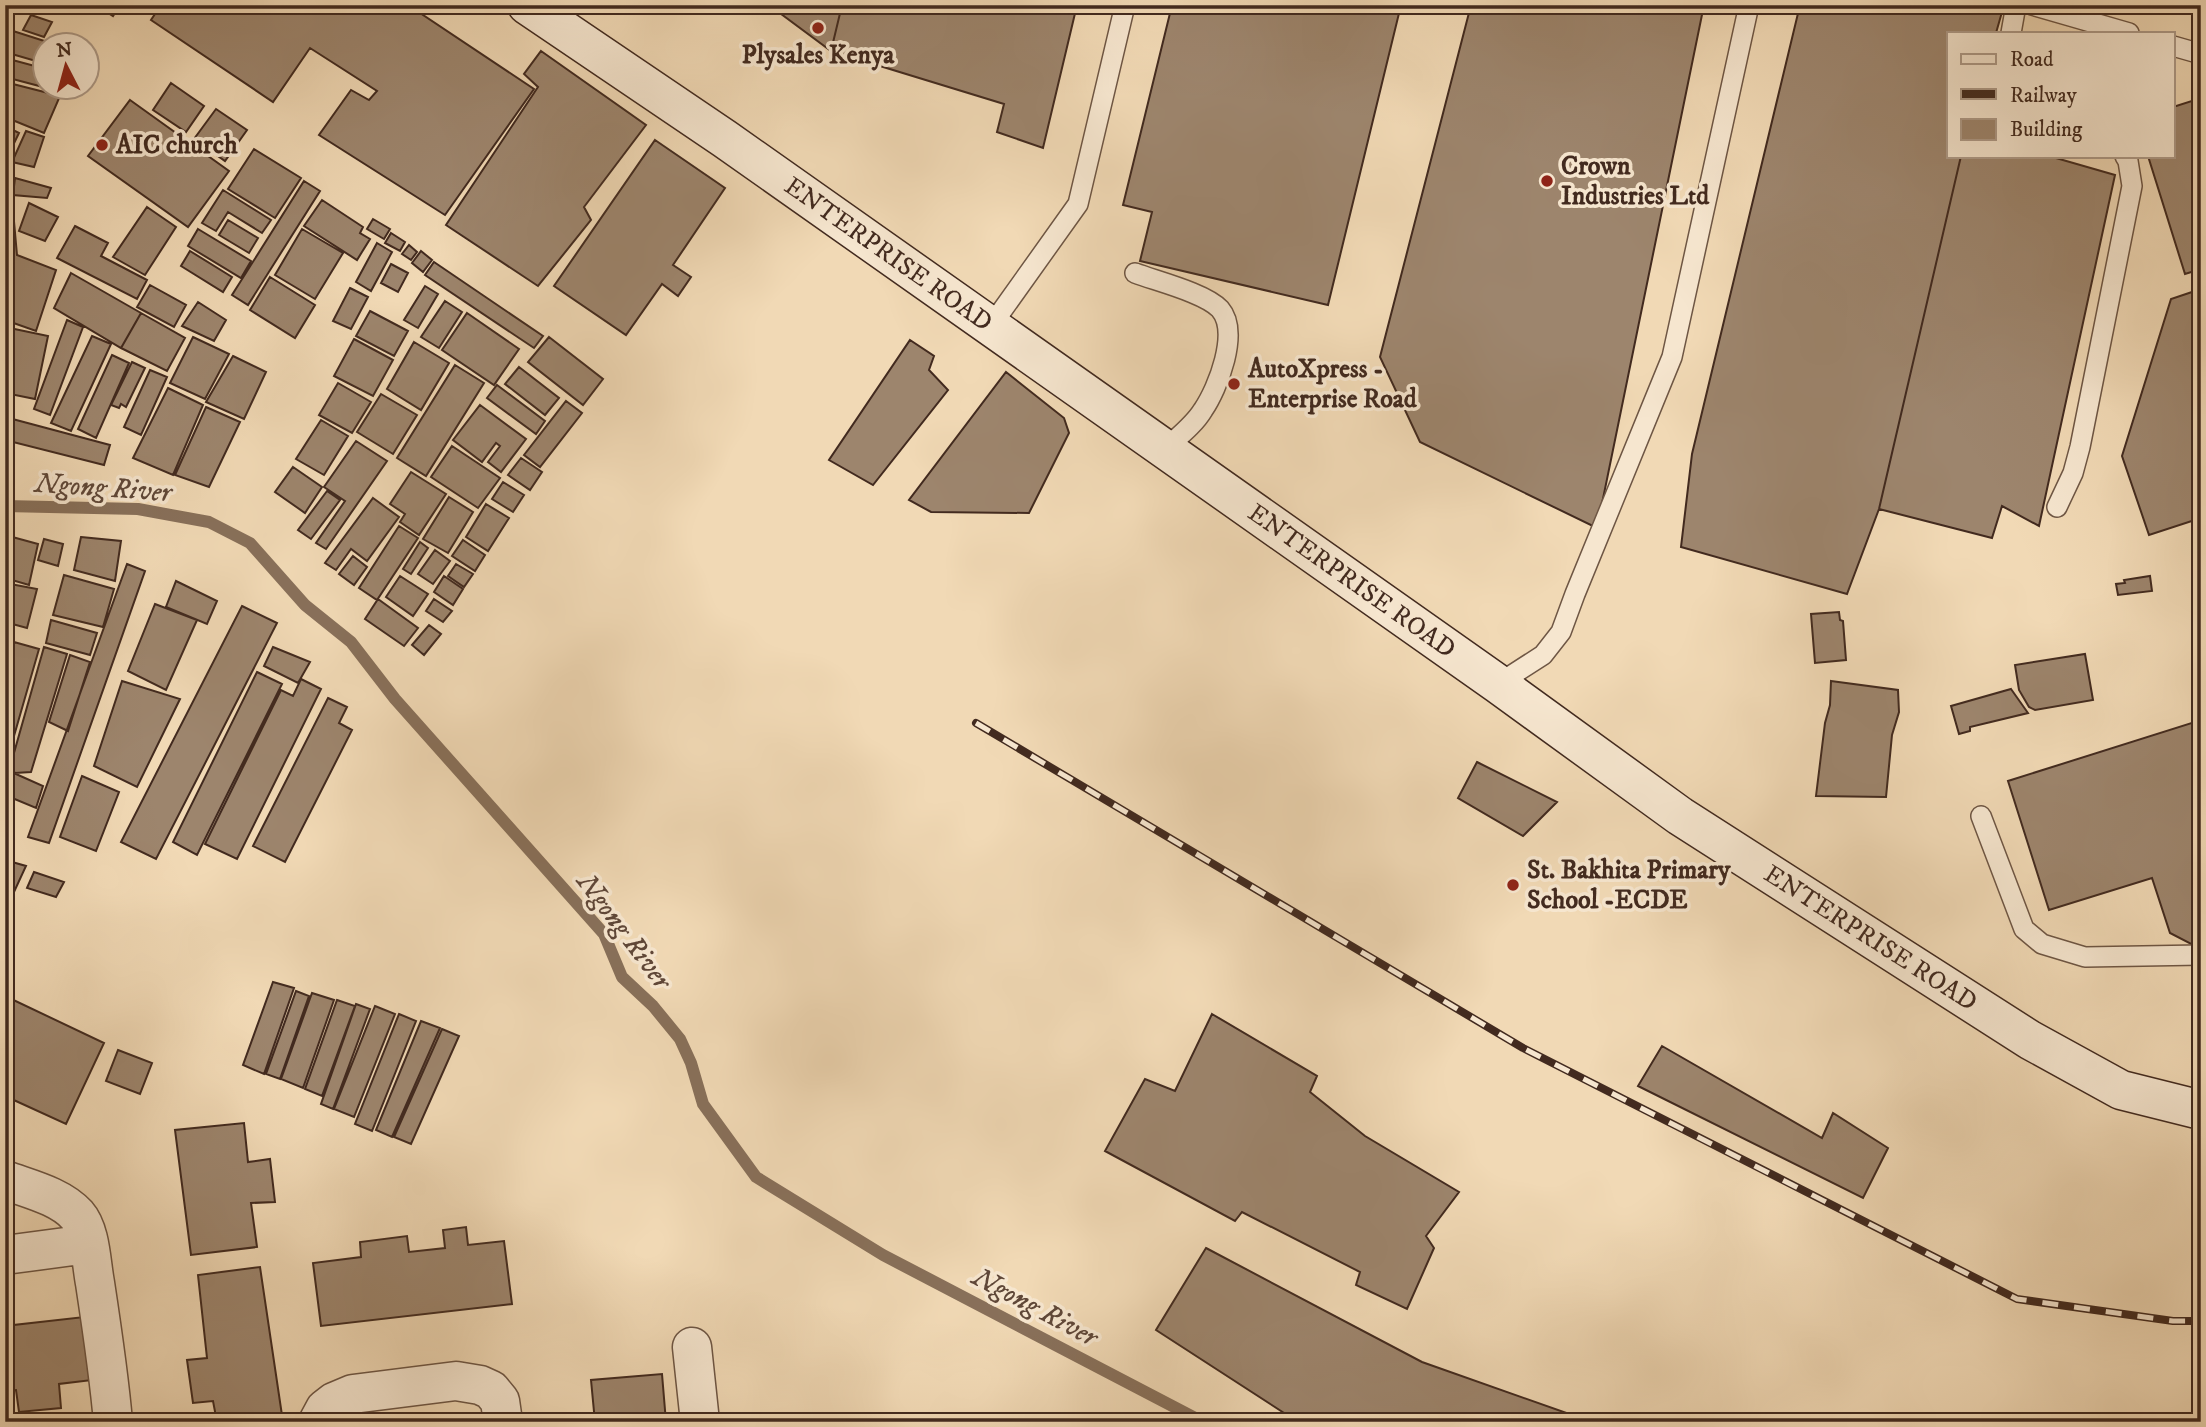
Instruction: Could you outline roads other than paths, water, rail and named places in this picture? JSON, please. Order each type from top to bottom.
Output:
[{"type":"main road","name":"ENTERPRISE ROAD","points":[[527,5],[725,139],[991,326],[1680,816],[2030,1040],[2121,1090],[2201,1110]]},
{"type":"main road","points":[[5,1180],[49,1196],[75,1213],[82,1222],[108,1369],[113,1422]]},
{"type":"main road","points":[[5,1255],[88,1244]]},
{"type":"main road","points":[[692,1347],[700,1422]]},
{"type":"main road","points":[[318,1422],[325,1409],[353,1394],[456,1381],[480,1385],[491,1390],[500,1401],[503,1422]]},
{"type":"lane","points":[[991,326],[1078,204],[1125,5]]},
{"type":"lane","points":[[1498,684],[1543,655],[1561,632],[1672,357],[1749,5]]},
{"type":"lane","points":[[2011,32],[2016,5]]},
{"type":"lane","points":[[2032,5],[2126,32]]},
{"type":"lane","points":[[2174,46],[2201,54]]},
{"type":"lane","points":[[2057,508],[2073,473],[2080,447],[2132,186],[2126,158]]},
{"type":"lane","points":[[1135,273],[1203,298],[1220,310],[1230,331],[1218,384],[1202,413],[1165,449]]},
{"type":"lane","points":[[1981,816],[2024,929],[2042,944],[2085,957],[2201,955]]},
{"type":"waterway","name":"Ngong River","points":[[5,506],[138,509],[209,522],[250,543],[305,605],[351,642],[395,699],[604,934],[622,977],[653,1006],[680,1039],[691,1063],[703,1104],[756,1177],[883,1255],[1203,1422]]},
{"type":"railway","points":[[976,723],[1523,1048],[2017,1299],[2173,1321],[2201,1321]]},
{"type":"place","name":"Plysales Kenya","points":[[818,28]]},
{"type":"place","name":"AIC church","points":[[102,145]]},
{"type":"place","name":"Crown Industries Ltd","points":[[1547,181]]},
{"type":"place","name":"AutoXpress - Enterprise Road","points":[[1234,384]]},
{"type":"place","name":"St. Bakhita Primary School -ECDE","points":[[1513,885]]}]
